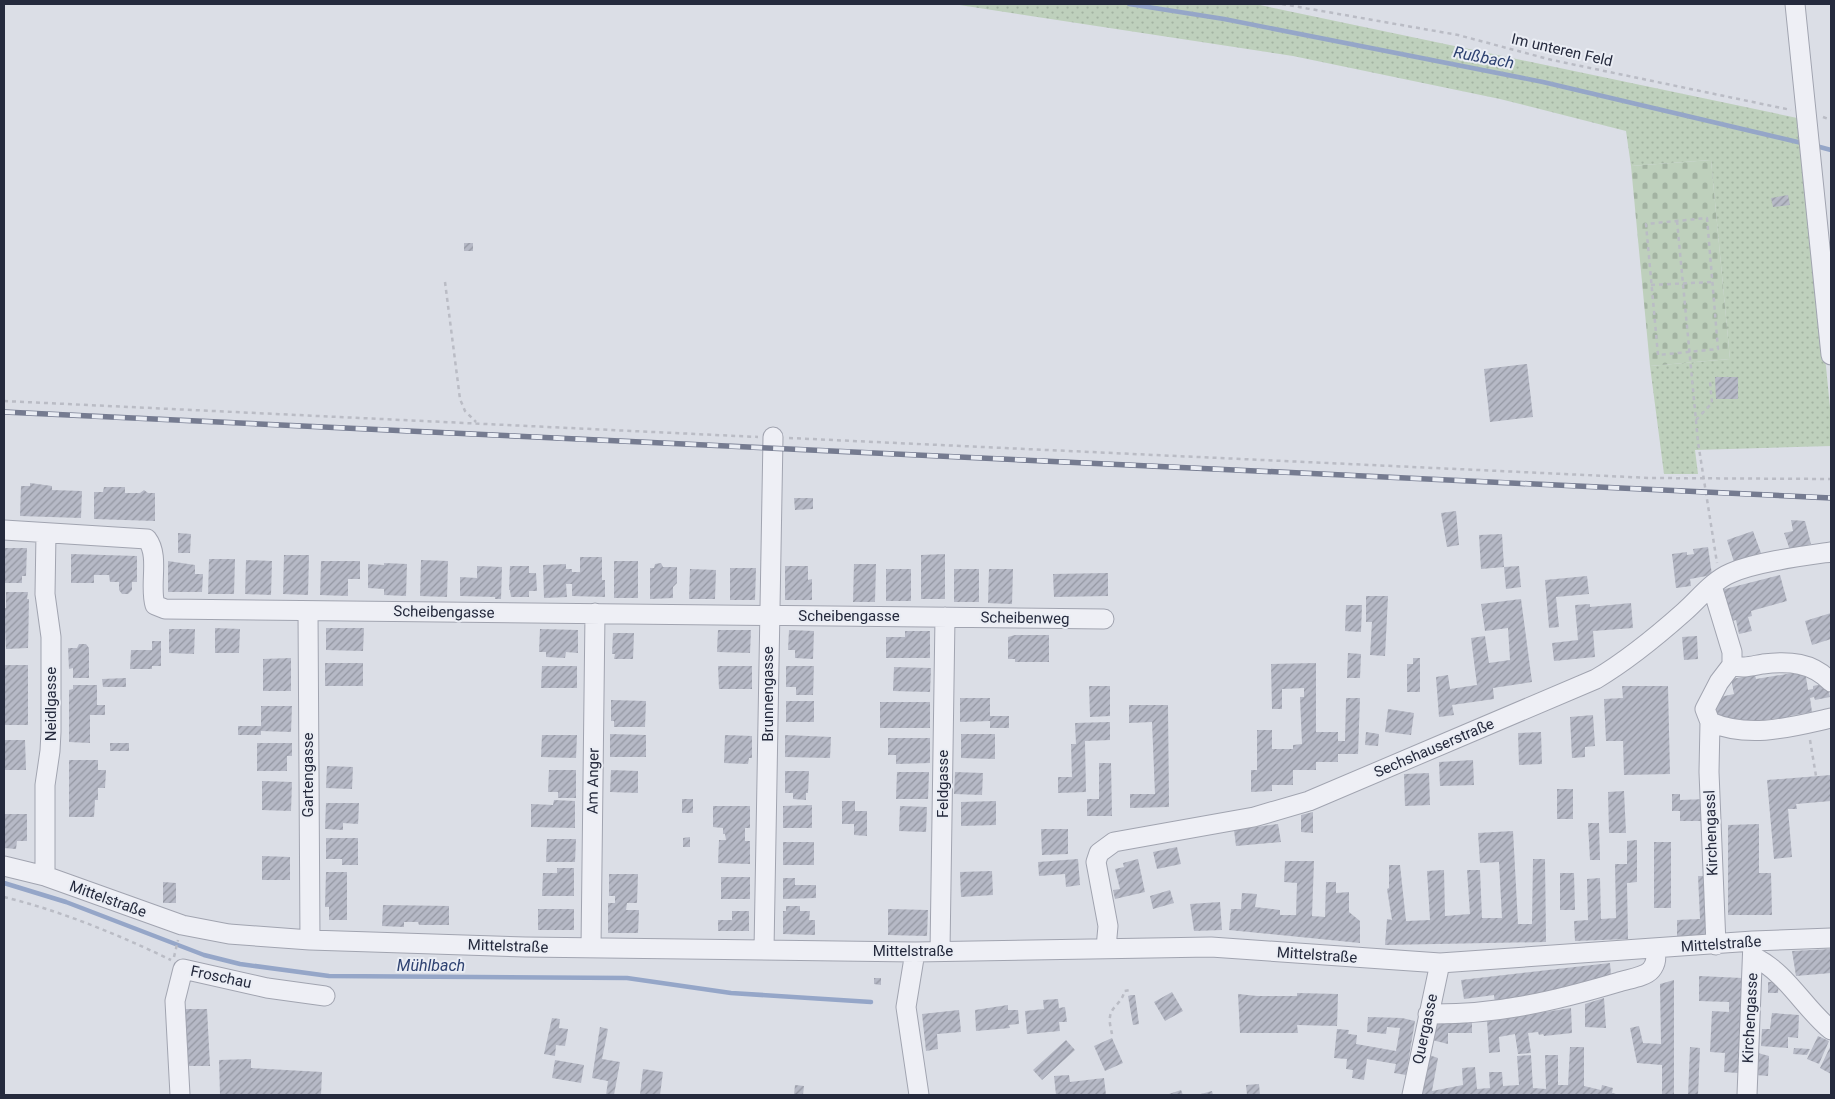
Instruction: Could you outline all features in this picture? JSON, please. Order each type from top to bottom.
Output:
[{"type":"street","points":[[1795,4],[1831,355]]},
{"type":"street","name":"Brunnengasse","points":[[764,950],[773,437]]},
{"type":"street","name":"Scheibengasse","points":[[4,530],[147,539],[152,546],[152,595],[156,605],[165,609],[946,617]]},
{"type":"street","name":"Neidlgasse","points":[[45,876],[45,785],[50,751],[51,722],[51,637],[45,594],[46,532]]},
{"type":"street","name":"Sechshauserstraße","points":[[1106,948],[1108,926],[1096,862],[1099,854],[1106,847],[1124,839],[1247,818],[1309,801],[1584,685],[1619,665],[1684,612],[1717,582],[1742,570],[1831,552]]},
{"type":"street","points":[[1717,582],[1724,629],[1732,652],[1732,666],[1741,668],[1762,664],[1798,663],[1812,667],[1831,682]]},
{"type":"street","name":"Gartengasse","points":[[308,610],[310,940]]},
{"type":"street","name":"Am Anger","points":[[591,948],[595,613]]},
{"type":"street","name":"Scheibenweg","points":[[946,617],[1104,619]]},
{"type":"street","name":"Feldgasse","points":[[940,951],[946,617]]},
{"type":"street","name":"Kirchengassl","points":[[1716,945],[1709,772],[1710,722],[1705,710],[1709,699],[1732,666]]},
{"type":"street","points":[[1710,722],[1732,730],[1769,731],[1831,718]]},
{"type":"street","name":"Mittelstraße","points":[[4,866],[45,876],[182,925],[229,934],[310,940],[591,948],[915,952],[1211,947],[1440,963],[1716,945],[1753,949],[1831,938]]},
{"type":"street","points":[[1428,1014],[1468,1015],[1504,1010],[1605,986],[1650,972],[1656,963],[1656,948]]},
{"type":"street","points":[[1753,949],[1782,976],[1831,1030]]},
{"type":"street","name":"Kirchengasse","points":[[1747,1095],[1753,949]]},
{"type":"street","points":[[915,952],[906,1007],[919,1095]]},
{"type":"street","name":"Quergasse","points":[[1412,1095],[1440,963]]},
{"type":"street","name":"Froschau","points":[[180,1095],[175,1001],[183,969],[267,988],[325,996]]},
{"type":"path","name":"Im unteren Feld","points":[[1282,4],[1458,35],[1552,60],[1807,121]]},
{"type":"path","points":[[1707,218],[1712,282],[1718,349],[1658,355],[1646,224],[1707,218]]},
{"type":"path","points":[[1677,221],[1696,420],[1717,566],[1717,582]]},
{"type":"path","points":[[445,282],[460,399],[465,411],[478,424]]},
{"type":"path","points":[[1652,286],[1712,282]]},
{"type":"path","points":[[1696,420],[1712,403],[1710,382]]},
{"type":"path","points":[[4,401],[1650,478],[1831,479]]},
{"type":"path","points":[[1806,724],[1816,776]]},
{"type":"path","points":[[4,897],[38,906],[81,921],[168,958]]},
{"type":"path","points":[[174,954],[179,937]]},
{"type":"path","points":[[1112,1034],[1110,1017],[1112,1010],[1120,1002],[1124,991],[1131,990]]},
{"type":"green space","points":[[953,4],[1255,4],[1802,119],[1831,418],[1831,446],[1695,450],[1698,474],[1664,474],[1650,366],[1730,359],[1711,160],[1631,166],[1626,131],[1500,99],[1293,56]]},
{"type":"green space","points":[[1711,160],[1730,359],[1650,366],[1631,166]]},
{"type":"building","points":[[1788,195],[1790,205],[1773,207],[1771,198]]},
{"type":"building","points":[[464,243],[473,243],[473,251],[464,251]]},
{"type":"building","points":[[1527,364],[1533,417],[1490,422],[1484,369]]},
{"type":"building","points":[[1715,377],[1738,377],[1738,399],[1716,399]]},
{"type":"building","points":[[30,483],[52,486],[52,490],[82,491],[81,518],[20,516],[21,486],[30,486]]},
{"type":"building","points":[[104,487],[125,487],[125,493],[140,493],[144,490],[148,493],[155,493],[155,521],[94,519],[94,492],[103,492]]},
{"type":"building","points":[[794,498],[813,498],[813,509],[795,510]]},
{"type":"building","points":[[1456,511],[1459,545],[1447,547],[1441,513]]},
{"type":"building","points":[[1791,520],[1805,521],[1811,544],[1790,550],[1784,533],[1793,531]]},
{"type":"building","points":[[1753,531],[1761,553],[1734,562],[1727,540]]},
{"type":"building","points":[[178,533],[191,534],[190,553],[178,553]]},
{"type":"building","points":[[1502,534],[1504,567],[1481,569],[1479,535]]},
{"type":"building","points":[[1708,547],[1712,575],[1690,579],[1691,586],[1676,588],[1672,554],[1687,552],[1687,555],[1694,554],[1693,549]]},
{"type":"building","points":[[4,548],[27,548],[26,576],[22,576],[22,583],[4,583]]},
{"type":"building","points":[[71,554],[137,556],[137,582],[132,582],[132,590],[128,594],[122,594],[119,590],[119,582],[110,582],[109,575],[94,575],[94,583],[71,583]]},
{"type":"building","points":[[945,554],[945,599],[921,599],[921,555]]},
{"type":"building","points":[[284,555],[309,555],[308,595],[283,594]]},
{"type":"building","points":[[580,557],[602,557],[602,580],[605,580],[605,597],[572,596],[572,584],[566,584],[567,597],[544,598],[543,565],[566,564],[566,569],[572,569],[572,572],[580,572]]},
{"type":"building","points":[[209,559],[235,559],[234,594],[208,594]]},
{"type":"building","points":[[246,560],[272,561],[271,595],[245,594]]},
{"type":"building","points":[[421,560],[448,561],[447,597],[420,596]]},
{"type":"building","points":[[168,561],[195,565],[195,574],[203,574],[202,592],[168,592]]},
{"type":"building","points":[[321,561],[360,561],[360,579],[348,579],[348,596],[320,595]]},
{"type":"building","points":[[614,561],[638,561],[638,598],[614,598]]},
{"type":"building","points":[[384,563],[407,564],[406,596],[384,595],[384,589],[368,588],[368,564],[384,565]]},
{"type":"building","points":[[661,563],[663,567],[677,567],[677,583],[673,587],[673,598],[650,599],[650,568],[654,568],[655,564]]},
{"type":"building","points":[[854,564],[876,564],[875,602],[853,602]]},
{"type":"building","points":[[477,566],[502,567],[501,599],[495,599],[495,597],[460,596],[460,577],[477,578]]},
{"type":"building","points":[[510,566],[529,566],[529,573],[536,573],[537,591],[529,591],[529,597],[511,597],[509,590]]},
{"type":"building","points":[[785,566],[808,566],[808,580],[812,579],[812,600],[785,600]]},
{"type":"building","points":[[1519,566],[1521,587],[1506,589],[1504,567]]},
{"type":"building","points":[[730,568],[756,568],[755,600],[730,600]]},
{"type":"building","points":[[690,569],[716,570],[715,599],[689,599]]},
{"type":"building","points":[[886,569],[911,569],[911,601],[886,601]]},
{"type":"building","points":[[954,569],[979,569],[979,602],[954,602]]},
{"type":"building","points":[[989,569],[1013,569],[1012,604],[988,603]]},
{"type":"building","points":[[1108,573],[1108,596],[1054,597],[1053,574]]},
{"type":"building","points":[[1780,575],[1787,601],[1751,611],[1752,616],[1748,617],[1752,631],[1739,634],[1736,620],[1729,622],[1721,590]]},
{"type":"building","points":[[1587,576],[1589,594],[1556,597],[1559,627],[1549,628],[1545,580]]},
{"type":"building","points":[[6,592],[28,592],[28,648],[6,649],[4,608],[6,608]]},
{"type":"building","points":[[1366,596],[1388,596],[1385,656],[1370,655],[1372,622],[1366,622]]},
{"type":"building","points":[[1521,599],[1532,682],[1493,688],[1494,699],[1452,705],[1454,715],[1439,717],[1436,677],[1448,675],[1450,689],[1477,685],[1471,638],[1485,636],[1489,663],[1510,660],[1508,628],[1485,631],[1481,604]]},
{"type":"building","points":[[1631,603],[1633,628],[1593,631],[1595,657],[1554,661],[1552,643],[1578,640],[1575,605],[1590,604],[1590,607]]},
{"type":"building","points":[[1346,605],[1362,605],[1361,632],[1345,631]]},
{"type":"building","points":[[1831,613],[1831,639],[1812,645],[1805,621]]},
{"type":"building","points":[[215,628],[240,629],[239,653],[215,653]]},
{"type":"building","points":[[326,628],[364,628],[363,651],[326,650]]},
{"type":"building","points":[[169,629],[195,629],[194,654],[169,653]]},
{"type":"building","points":[[540,629],[578,630],[578,653],[566,652],[565,658],[546,657],[546,652],[539,652]]},
{"type":"building","points":[[718,630],[751,630],[750,653],[717,652]]},
{"type":"building","points":[[789,630],[814,631],[813,659],[795,658],[795,650],[788,650]]},
{"type":"building","points":[[905,631],[930,631],[930,658],[886,658],[886,637],[905,637]]},
{"type":"building","points":[[613,633],[634,633],[633,659],[614,659],[615,654],[612,654]]},
{"type":"building","points":[[1015,635],[1049,635],[1049,662],[1015,662],[1015,659],[1008,659],[1008,637]]},
{"type":"building","points":[[1697,636],[1698,659],[1684,660],[1682,637]]},
{"type":"building","points":[[152,641],[161,641],[161,666],[152,666],[152,669],[130,669],[131,650],[152,650]]},
{"type":"building","points":[[79,644],[86,644],[89,648],[89,678],[73,678],[73,668],[69,669],[68,648],[77,648]]},
{"type":"building","points":[[1348,653],[1361,654],[1360,678],[1347,678]]},
{"type":"building","points":[[291,658],[291,691],[263,691],[263,659]]},
{"type":"building","points":[[1413,658],[1420,658],[1420,692],[1407,692],[1407,664],[1413,664]]},
{"type":"building","points":[[325,663],[363,663],[363,686],[325,686]]},
{"type":"building","points":[[1316,663],[1316,732],[1338,732],[1338,741],[1345,741],[1346,698],[1360,698],[1358,754],[1338,754],[1338,762],[1316,762],[1316,770],[1293,770],[1293,785],[1272,785],[1272,791],[1251,792],[1251,770],[1257,770],[1257,730],[1272,730],[1272,749],[1293,749],[1293,745],[1302,744],[1300,697],[1304,697],[1304,688],[1282,689],[1282,709],[1272,709],[1271,664]]},
{"type":"building","points":[[4,665],[28,665],[28,725],[4,725]]},
{"type":"building","points":[[542,666],[577,666],[577,688],[541,688]]},
{"type":"building","points":[[718,666],[752,666],[752,689],[719,689]]},
{"type":"building","points":[[786,666],[814,666],[813,695],[796,695],[796,687],[786,687]]},
{"type":"building","points":[[894,667],[931,668],[930,692],[893,691]]},
{"type":"building","points":[[1805,671],[1808,690],[1813,689],[1813,686],[1827,683],[1830,697],[1815,700],[1814,697],[1810,698],[1812,712],[1789,716],[1790,722],[1779,724],[1778,718],[1765,720],[1766,724],[1724,725],[1712,707],[1720,697],[1734,694],[1731,679],[1755,675],[1756,679]]},
{"type":"building","points":[[126,678],[126,687],[103,687],[102,679]]},
{"type":"building","points":[[73,685],[97,685],[97,705],[105,705],[105,715],[90,715],[90,743],[69,742],[69,690],[73,689]]},
{"type":"building","points":[[1089,686],[1110,686],[1110,716],[1090,717]]},
{"type":"building","points":[[1622,686],[1668,686],[1670,774],[1624,775],[1623,741],[1606,741],[1604,699],[1623,698]]},
{"type":"building","points":[[960,698],[990,698],[990,716],[1009,716],[1009,728],[990,728],[990,721],[960,722]]},
{"type":"building","points":[[611,700],[646,701],[645,727],[614,727],[614,721],[611,721]]},
{"type":"building","points":[[786,701],[814,701],[814,722],[786,722]]},
{"type":"building","points":[[880,702],[930,702],[930,728],[880,728]]},
{"type":"building","points":[[1129,705],[1168,705],[1169,807],[1130,808],[1130,794],[1155,794],[1152,722],[1129,723]]},
{"type":"building","points":[[261,706],[292,706],[291,732],[261,731],[261,735],[238,735],[238,726],[261,726]]},
{"type":"building","points":[[1388,709],[1414,713],[1411,735],[1385,732]]},
{"type":"building","points":[[1593,715],[1595,746],[1585,747],[1585,757],[1572,758],[1570,717]]},
{"type":"building","points":[[1110,722],[1110,740],[1085,741],[1086,792],[1058,793],[1058,777],[1072,777],[1071,744],[1076,744],[1075,723]]},
{"type":"building","points":[[1366,732],[1379,734],[1378,746],[1365,745]]},
{"type":"building","points":[[1541,732],[1542,764],[1519,765],[1518,733]]},
{"type":"building","points":[[610,734],[646,735],[646,757],[610,757]]},
{"type":"building","points":[[961,734],[995,734],[995,759],[961,758]]},
{"type":"building","points":[[542,735],[577,735],[576,758],[541,757]]},
{"type":"building","points":[[725,735],[752,736],[752,758],[749,758],[748,764],[724,763]]},
{"type":"building","points":[[785,735],[831,737],[830,758],[785,757]]},
{"type":"building","points":[[888,738],[930,738],[930,763],[896,764],[896,755],[888,755]]},
{"type":"building","points":[[4,740],[25,740],[26,770],[4,770]]},
{"type":"building","points":[[110,743],[129,743],[129,751],[110,751]]},
{"type":"building","points":[[257,743],[292,743],[292,756],[287,756],[287,771],[257,771]]},
{"type":"building","points":[[69,760],[98,760],[98,770],[106,770],[105,788],[98,788],[98,800],[95,800],[94,817],[69,817]]},
{"type":"building","points":[[1473,760],[1474,785],[1440,786],[1439,762]]},
{"type":"building","points":[[1099,763],[1111,763],[1112,816],[1087,816],[1087,799],[1099,799]]},
{"type":"building","points":[[327,766],[353,767],[352,789],[326,788]]},
{"type":"building","points":[[549,770],[576,770],[576,798],[558,798],[558,792],[548,792]]},
{"type":"building","points":[[611,770],[638,771],[638,793],[610,792]]},
{"type":"building","points":[[785,771],[809,771],[806,800],[793,799],[793,793],[785,793]]},
{"type":"building","points":[[897,772],[929,772],[928,799],[896,799]]},
{"type":"building","points":[[955,772],[983,773],[982,795],[954,794]]},
{"type":"building","points":[[1429,773],[1430,805],[1405,806],[1404,774]]},
{"type":"building","points":[[1831,775],[1831,801],[1796,804],[1797,809],[1788,809],[1792,857],[1774,859],[1767,780]]},
{"type":"building","points":[[262,781],[292,782],[291,811],[262,810]]},
{"type":"building","points":[[1557,789],[1573,789],[1573,819],[1557,819]]},
{"type":"building","points":[[1624,791],[1626,833],[1609,833],[1608,792]]},
{"type":"building","points":[[1672,794],[1680,794],[1680,800],[1707,799],[1707,821],[1680,821],[1680,811],[1672,811]]},
{"type":"building","points":[[682,799],[693,799],[693,813],[682,813]]},
{"type":"building","points":[[554,800],[575,801],[575,828],[531,827],[531,804],[553,805]]},
{"type":"building","points":[[842,801],[855,801],[855,811],[867,811],[867,836],[854,835],[854,824],[842,824]]},
{"type":"building","points":[[996,801],[996,825],[961,826],[961,802]]},
{"type":"building","points":[[326,803],[359,803],[358,824],[343,823],[343,830],[325,829]]},
{"type":"building","points":[[812,805],[812,828],[783,828],[783,806]]},
{"type":"building","points":[[713,806],[750,806],[750,828],[745,828],[745,841],[750,841],[750,864],[718,863],[719,840],[726,840],[723,828],[713,827]]},
{"type":"building","points":[[900,806],[927,807],[926,832],[899,831]]},
{"type":"building","points":[[1313,812],[1313,833],[1301,832],[1301,815]]},
{"type":"building","points":[[4,814],[27,814],[27,841],[17,841],[16,849],[4,848]]},
{"type":"building","points":[[1588,823],[1599,823],[1600,860],[1590,860]]},
{"type":"building","points":[[1278,824],[1281,842],[1236,846],[1234,830]]},
{"type":"building","points":[[1759,824],[1759,873],[1771,873],[1772,915],[1728,915],[1728,825]]},
{"type":"building","points":[[1041,829],[1068,829],[1068,854],[1042,855]]},
{"type":"building","points":[[1513,831],[1518,924],[1532,924],[1533,859],[1545,859],[1546,942],[1385,945],[1387,919],[1392,920],[1387,889],[1389,888],[1389,865],[1400,865],[1406,921],[1430,920],[1427,871],[1444,870],[1445,916],[1470,914],[1467,870],[1480,870],[1482,918],[1502,918],[1499,862],[1480,863],[1478,833]]},
{"type":"building","points":[[690,837],[690,847],[683,847],[683,838]]},
{"type":"building","points":[[326,838],[358,838],[358,865],[342,865],[342,859],[326,859]]},
{"type":"building","points":[[547,839],[576,839],[575,862],[546,862]]},
{"type":"building","points":[[1637,840],[1637,882],[1627,883],[1628,939],[1575,941],[1574,921],[1588,920],[1587,879],[1600,878],[1601,919],[1616,918],[1615,864],[1627,864],[1627,841]]},
{"type":"building","points":[[783,842],[814,842],[814,865],[783,865]]},
{"type":"building","points":[[1654,842],[1671,842],[1671,908],[1654,908]]},
{"type":"building","points":[[1177,847],[1181,864],[1157,869],[1153,852]]},
{"type":"building","points":[[262,856],[290,857],[290,880],[262,880]]},
{"type":"building","points":[[1078,859],[1080,885],[1066,887],[1065,874],[1039,876],[1038,862]]},
{"type":"building","points":[[1138,859],[1145,892],[1115,899],[1113,890],[1120,889],[1115,869],[1124,867],[1123,863]]},
{"type":"building","points":[[1285,861],[1314,861],[1312,916],[1325,917],[1326,882],[1336,882],[1336,893],[1349,892],[1349,912],[1360,921],[1360,943],[1229,930],[1231,909],[1241,909],[1242,893],[1257,894],[1255,907],[1280,910],[1280,915],[1296,915],[1297,883],[1284,882]]},
{"type":"building","points":[[557,868],[574,868],[574,896],[542,896],[543,873],[557,873]]},
{"type":"building","points":[[992,871],[993,895],[961,897],[960,872]]},
{"type":"building","points":[[326,872],[347,872],[347,920],[329,920],[329,907],[325,907]]},
{"type":"building","points":[[1560,873],[1574,873],[1575,910],[1560,910]]},
{"type":"building","points":[[609,874],[638,874],[637,903],[627,903],[626,910],[639,910],[638,933],[608,933],[608,903],[615,903],[615,896],[609,896]]},
{"type":"building","points":[[1698,876],[1710,876],[1712,935],[1677,936],[1677,920],[1700,919]]},
{"type":"building","points":[[721,877],[750,877],[750,899],[721,899]]},
{"type":"building","points":[[783,878],[795,878],[795,885],[816,885],[816,898],[783,899]]},
{"type":"building","points":[[163,882],[176,883],[176,903],[163,903]]},
{"type":"building","points":[[1170,890],[1174,903],[1153,909],[1150,896]]},
{"type":"building","points":[[1220,902],[1222,930],[1194,931],[1190,904]]},
{"type":"building","points":[[383,905],[449,906],[449,925],[419,925],[418,922],[404,922],[404,927],[382,926]]},
{"type":"building","points":[[786,906],[800,906],[800,911],[810,911],[809,920],[815,920],[815,935],[783,934],[783,911],[786,911]]},
{"type":"building","points":[[538,909],[574,909],[574,930],[538,930]]},
{"type":"building","points":[[888,909],[928,910],[927,936],[888,935]]},
{"type":"building","points":[[732,911],[749,911],[749,931],[718,931],[718,920],[732,920]]},
{"type":"building","points":[[1831,949],[1831,973],[1796,976],[1792,951]]},
{"type":"building","points":[[1610,963],[1611,975],[1584,984],[1514,998],[1514,1001],[1495,1004],[1494,995],[1464,999],[1461,980]]},
{"type":"building","points":[[1699,976],[1742,978],[1738,1073],[1724,1072],[1725,1053],[1710,1052],[1712,1011],[1729,1012],[1729,1002],[1699,1001]]},
{"type":"building","points":[[874,978],[881,978],[881,985],[874,984]]},
{"type":"building","points":[[1674,980],[1674,1095],[1662,1095],[1662,1065],[1637,1063],[1630,1028],[1639,1026],[1643,1043],[1661,1044],[1660,984]]},
{"type":"building","points":[[1768,982],[1779,982],[1778,993],[1768,993]]},
{"type":"building","points":[[1172,992],[1183,1011],[1165,1021],[1154,1002]]},
{"type":"building","points":[[1297,993],[1338,994],[1337,1026],[1297,1025],[1298,1033],[1240,1033],[1238,994],[1297,996]]},
{"type":"building","points":[[1135,995],[1139,1024],[1133,1025],[1128,996]]},
{"type":"building","points":[[1604,998],[1606,1028],[1585,1027],[1585,1004]]},
{"type":"building","points":[[1058,999],[1059,1008],[1065,1007],[1067,1022],[1059,1022],[1060,1031],[1027,1034],[1025,1011],[1044,1009],[1043,1000]]},
{"type":"building","points":[[1008,1005],[1008,1010],[1018,1010],[1019,1024],[1009,1025],[1010,1028],[976,1031],[975,1010]]},
{"type":"building","points":[[1571,1008],[1572,1033],[1544,1036],[1543,1034],[1539,1035],[1538,1032],[1528,1033],[1531,1053],[1518,1054],[1515,1034],[1499,1037],[1500,1052],[1489,1053],[1487,1021]]},
{"type":"building","points":[[185,1009],[207,1009],[210,1066],[188,1066]]},
{"type":"building","points":[[959,1010],[961,1032],[937,1034],[938,1049],[926,1051],[922,1014]]},
{"type":"building","points":[[1772,1013],[1799,1015],[1798,1038],[1788,1037],[1788,1048],[1761,1046],[1762,1029],[1770,1029]]},
{"type":"building","points":[[1368,1017],[1402,1018],[1415,1021],[1406,1075],[1394,1073],[1396,1064],[1367,1059],[1364,1080],[1352,1078],[1353,1070],[1346,1069],[1347,1059],[1334,1058],[1337,1029],[1349,1030],[1348,1034],[1357,1035],[1356,1044],[1396,1051],[1400,1028],[1387,1027],[1386,1034],[1367,1032]]},
{"type":"building","points":[[552,1018],[560,1019],[559,1028],[568,1029],[565,1046],[556,1045],[555,1056],[544,1054]]},
{"type":"building","points":[[1437,1021],[1472,1022],[1472,1033],[1448,1033],[1448,1044],[1432,1040]]},
{"type":"building","points":[[600,1027],[608,1029],[602,1059],[620,1062],[614,1095],[606,1095],[608,1081],[592,1078]]},
{"type":"building","points":[[1818,1036],[1829,1041],[1819,1064],[1807,1059]]},
{"type":"building","points":[[1112,1038],[1123,1063],[1105,1071],[1094,1046]]},
{"type":"building","points":[[1066,1040],[1075,1050],[1042,1080],[1033,1070]]},
{"type":"building","points":[[1831,1045],[1831,1074],[1820,1068]]},
{"type":"building","points":[[1570,1047],[1584,1047],[1584,1086],[1601,1090],[1602,1085],[1613,1088],[1612,1093],[1620,1095],[1422,1095],[1429,1055],[1438,1058],[1432,1091],[1463,1085],[1462,1068],[1475,1067],[1477,1089],[1490,1088],[1489,1072],[1502,1072],[1503,1086],[1519,1085],[1517,1056],[1531,1055],[1533,1088],[1546,1089],[1545,1055],[1558,1055],[1558,1085],[1568,1085]]},
{"type":"building","points":[[1690,1047],[1700,1048],[1698,1095],[1688,1095]]},
{"type":"building","points":[[1794,1048],[1810,1049],[1807,1055],[1793,1054]]},
{"type":"building","points":[[1758,1053],[1769,1056],[1768,1076],[1756,1075]]},
{"type":"building","points":[[251,1059],[251,1068],[322,1072],[321,1095],[220,1095],[219,1060]]},
{"type":"building","points":[[555,1060],[584,1065],[581,1083],[552,1078]]},
{"type":"building","points":[[643,1069],[663,1072],[660,1095],[640,1095]]},
{"type":"building","points":[[1069,1075],[1070,1082],[1104,1078],[1106,1095],[1056,1095],[1054,1076]]},
{"type":"building","points":[[1259,1084],[1260,1095],[1247,1095],[1246,1085]]},
{"type":"building","points":[[795,1085],[804,1086],[803,1095],[794,1095]]},
{"type":"building","points":[[1181,1090],[1183,1095],[1169,1095],[1169,1094]]},
{"type":"building","points":[[1212,1091],[1213,1095],[1197,1095]]},
{"type":"waterway","name":"Rußbach","points":[[1129,4],[1224,19],[1543,82],[1806,144]]},
{"type":"waterway","name":"Rußbach","points":[[1816,146],[1831,150]]},
{"type":"waterway","name":"Mühlbach","points":[[4,883],[66,902],[204,955],[240,964],[329,976],[627,978],[731,993],[871,1002]]},
{"type":"railway","points":[[4,412],[1831,498]]}]
